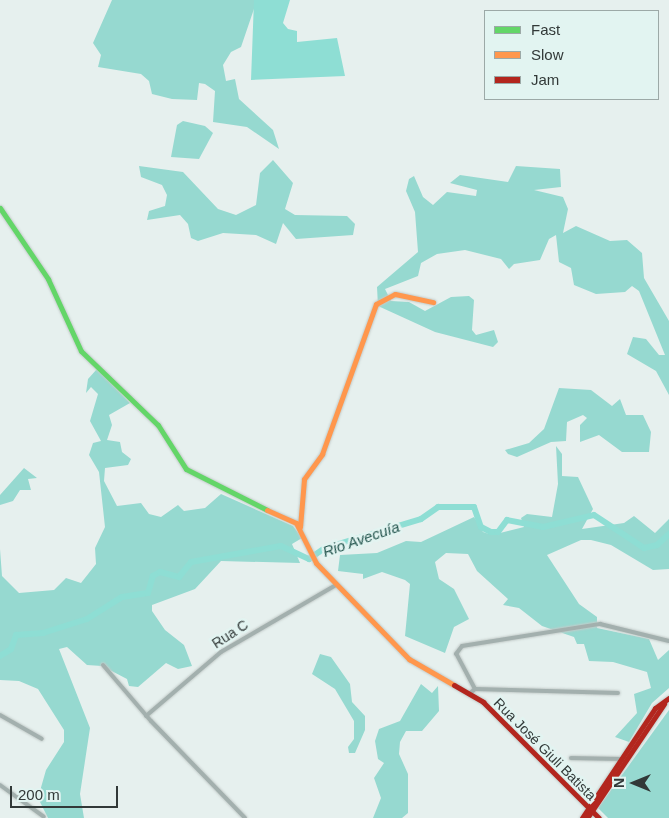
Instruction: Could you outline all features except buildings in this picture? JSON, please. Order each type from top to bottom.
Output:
[{"type":"street","points":[[0,208],[48,279],[81,351],[158,425],[186,469],[300,527],[304,479],[324,448],[376,304],[395,294],[433,302]]},
{"type":"street","name":"Rua José Giuli Batista","points":[[300,527],[316,563],[417,665],[470,694],[489,707],[599,818]]},
{"type":"street","name":"Rua C","points":[[146,716],[215,656],[336,585]]},
{"type":"street","points":[[475,689],[456,654],[462,646],[600,624],[669,641]]},
{"type":"street","points":[[103,665],[146,716],[245,818]]},
{"type":"street","points":[[470,694],[475,689],[618,693]]},
{"type":"street","points":[[582,818],[590,810],[669,698]]},
{"type":"street","points":[[587,818],[620,759],[655,708],[669,698]]},
{"type":"street","points":[[1,715],[42,739]]},
{"type":"street","points":[[572,758],[620,759]]},
{"type":"street","points":[[0,785],[44,817]]},
{"type":"shaded area","points":[[112,0],[257,0],[241,47],[231,52],[223,65],[226,81],[235,79],[239,99],[273,130],[279,149],[247,127],[213,122],[215,91],[205,84],[199,83],[197,100],[172,99],[152,94],[149,81],[141,74],[98,67],[101,55],[93,43]]},
{"type":"shaded area","points":[[254,0],[290,0],[283,23],[288,29],[297,31],[297,42],[337,38],[345,76],[251,80]]},
{"type":"shaded area","points":[[183,121],[205,126],[213,133],[199,159],[171,157],[177,125]]},
{"type":"shaded area","points":[[273,160],[293,183],[285,209],[295,215],[347,216],[355,224],[353,235],[296,239],[283,223],[276,244],[256,235],[223,233],[198,241],[191,238],[188,224],[180,215],[147,220],[149,211],[165,206],[167,195],[162,185],[141,177],[139,166],[183,172],[218,209],[236,215],[256,205],[260,173]]},
{"type":"shaded area","points":[[516,166],[560,169],[561,187],[534,190],[563,197],[568,209],[563,233],[576,226],[610,241],[627,240],[642,253],[644,278],[669,321],[669,395],[656,371],[627,354],[633,337],[646,339],[659,355],[665,355],[639,291],[632,286],[625,292],[596,294],[574,285],[571,268],[559,262],[556,235],[549,239],[540,260],[514,264],[509,269],[501,259],[465,250],[437,254],[421,263],[418,276],[385,289],[391,301],[409,302],[425,311],[451,297],[469,296],[474,300],[472,330],[476,335],[494,330],[498,342],[493,347],[435,332],[378,306],[377,287],[418,252],[415,212],[406,191],[409,179],[414,176],[423,197],[433,205],[447,192],[476,196],[477,190],[450,183],[460,175],[508,182]]},
{"type":"shaded area","points":[[97,369],[130,403],[109,415],[112,425],[107,440],[120,442],[122,452],[131,459],[128,465],[105,468],[104,481],[117,506],[141,503],[149,514],[161,517],[178,505],[184,511],[205,508],[221,494],[293,526],[302,538],[292,544],[300,563],[221,561],[195,589],[152,605],[152,611],[165,630],[184,645],[192,666],[178,669],[166,663],[138,687],[129,686],[127,679],[102,666],[87,665],[67,647],[59,649],[90,728],[80,794],[84,818],[48,818],[38,798],[46,770],[64,742],[64,730],[38,689],[19,681],[0,680],[0,549],[2,576],[19,593],[54,590],[66,578],[81,583],[96,564],[95,548],[105,527],[99,472],[89,455],[93,443],[101,441],[90,421],[98,394],[91,387],[86,393],[88,379]]},
{"type":"shaded area","points":[[559,388],[591,390],[612,406],[620,399],[626,415],[643,415],[651,432],[649,452],[622,452],[599,435],[580,442],[580,425],[587,418],[583,415],[567,422],[566,441],[551,442],[517,457],[508,454],[505,450],[529,443],[544,429]]},
{"type":"shaded area","points":[[556,446],[562,454],[562,476],[578,477],[593,509],[582,529],[624,523],[634,516],[655,533],[669,519],[669,569],[653,570],[611,545],[591,540],[581,540],[547,555],[579,604],[597,617],[597,628],[649,639],[658,660],[669,650],[669,688],[652,703],[629,742],[615,737],[637,713],[634,694],[651,688],[647,672],[613,662],[589,661],[584,644],[577,644],[574,637],[542,626],[519,608],[503,605],[508,599],[477,571],[468,554],[446,553],[435,562],[439,579],[454,589],[469,619],[454,627],[445,653],[405,636],[410,584],[405,580],[382,572],[363,579],[363,574],[338,571],[340,555],[377,553],[406,541],[421,542],[474,517],[483,532],[492,535],[524,527],[521,518],[527,514],[552,517],[558,484]]},
{"type":"shaded area","points":[[24,468],[37,478],[28,479],[31,490],[20,490],[13,501],[0,505],[0,495]]},
{"type":"shaded area","points":[[320,654],[331,657],[350,684],[352,702],[365,716],[365,730],[355,753],[349,753],[348,747],[354,739],[354,721],[335,689],[312,674]]},
{"type":"shaded area","points":[[421,684],[432,693],[438,686],[439,711],[422,731],[406,731],[400,742],[399,754],[408,774],[408,813],[402,818],[373,818],[381,798],[374,778],[384,763],[378,759],[375,741],[379,729],[400,721]]},
{"type":"shaded area","points":[[669,710],[669,818],[608,818],[598,808]]},
{"type":"waterway","name":"Rio Avecuía","points":[[0,656],[11,649],[16,635],[43,633],[87,619],[122,597],[148,593],[153,576],[160,572],[179,577],[191,562],[281,546],[309,559],[325,548],[421,519],[438,507],[474,507],[481,527],[491,532],[498,532],[507,520],[543,527],[594,515],[644,548],[657,545],[669,534]]},
{"type":"traffic: fast","points":[[0,208],[48,279],[81,351],[158,425],[186,469],[267,510]]},
{"type":"traffic: slow","points":[[300,527],[304,479],[322,454],[376,304],[395,294],[433,302]]},
{"type":"traffic: slow","points":[[267,510],[296,523],[316,563],[409,659],[454,685]]},
{"type":"traffic: jam","points":[[454,685],[483,702],[599,818]]},
{"type":"traffic: jam","points":[[582,818],[655,708],[669,698]]},
{"type":"traffic: jam","points":[[587,818],[664,704]]}]
